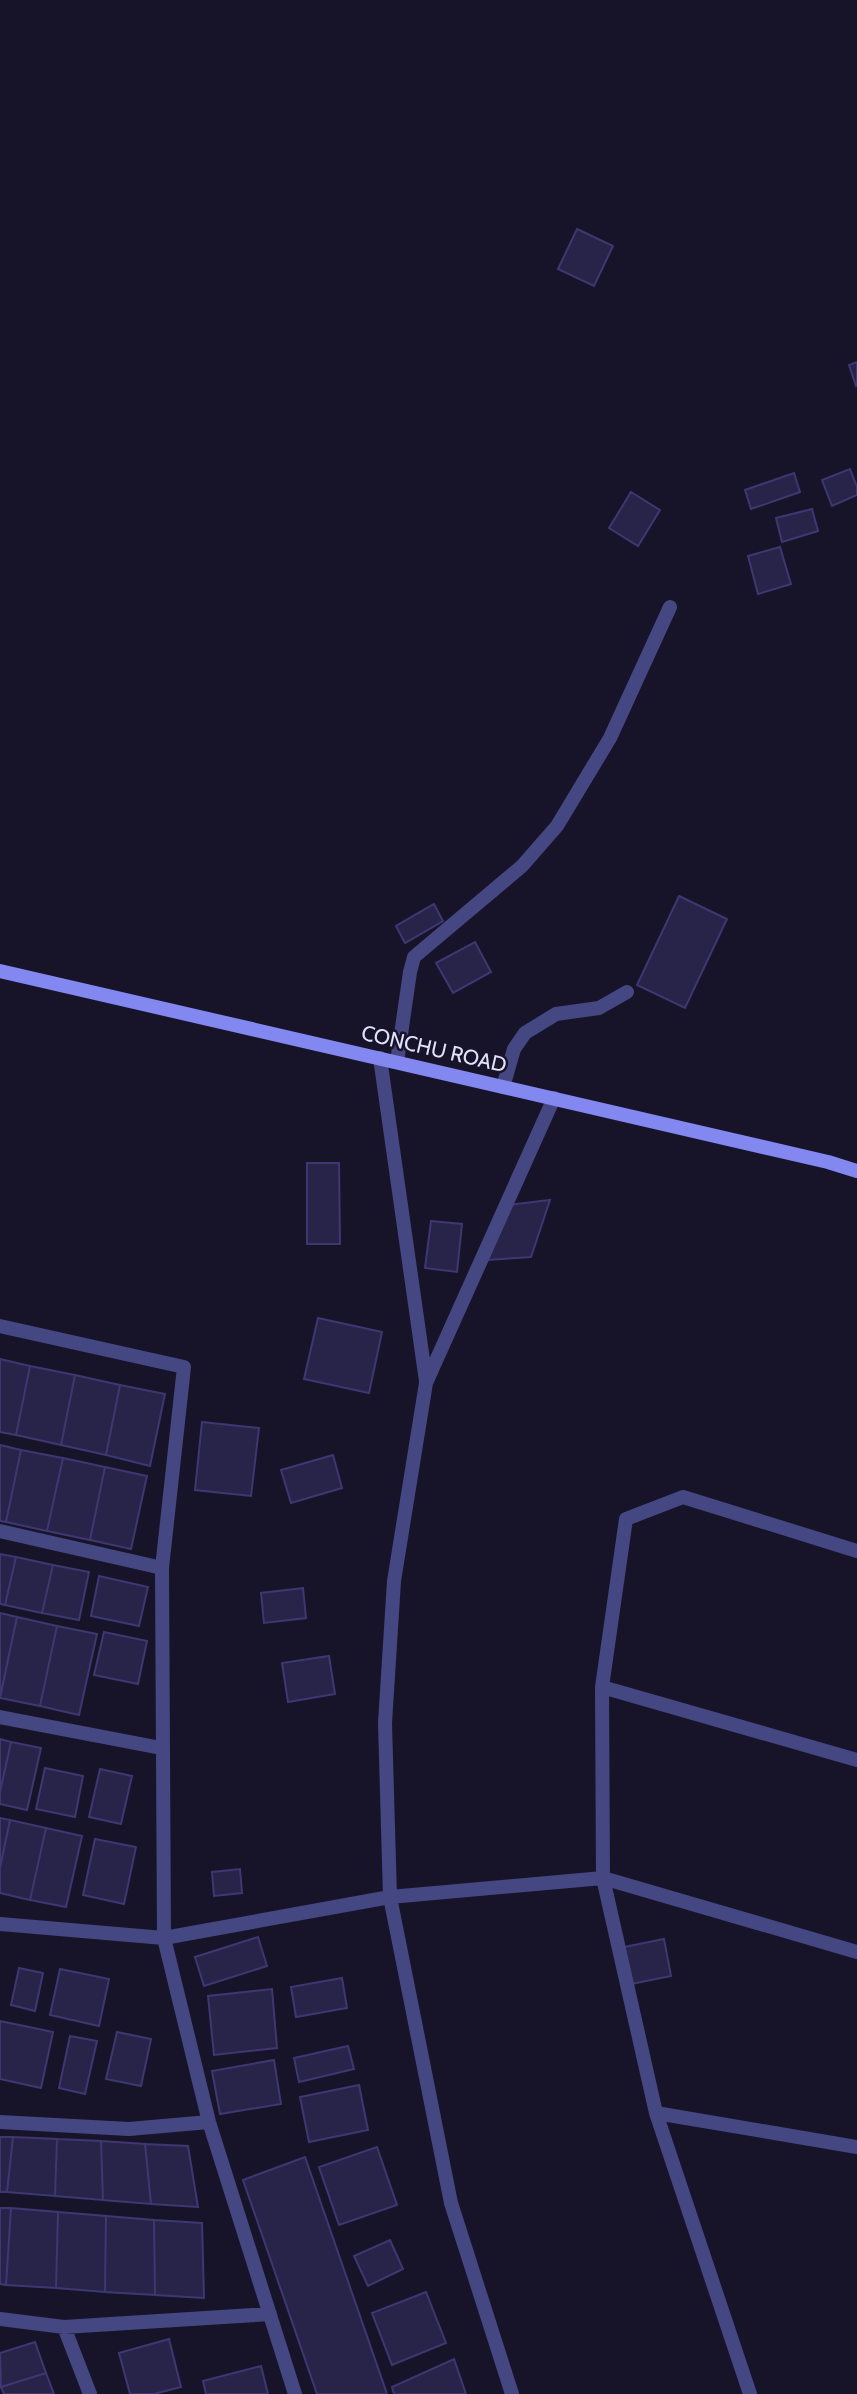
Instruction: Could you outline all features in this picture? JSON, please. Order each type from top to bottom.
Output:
[{"type":"main road","name":"CONCHU ROAD","points":[[0,971],[554,1098],[857,1171]]},
{"type":"street","points":[[397,1062],[414,957],[522,866],[557,826],[610,738],[670,607]]},
{"type":"street","points":[[503,1087],[514,1049],[526,1033],[556,1014],[599,1007],[627,992]]},
{"type":"street","points":[[380,1058],[426,1383]]},
{"type":"street","points":[[512,2394],[451,2203],[390,1897],[385,1723],[394,1581],[426,1383],[554,1098]]},
{"type":"street","points":[[0,1326],[184,1367],[162,1568],[164,1938],[209,2122],[295,2394]]},
{"type":"street","points":[[750,2394],[656,2113],[603,1878],[602,1687],[626,1519],[683,1497],[857,1551]]},
{"type":"street","points":[[0,1531],[162,1568]]},
{"type":"street","points":[[602,1687],[857,1760]]},
{"type":"street","points":[[0,1717],[161,1748]]},
{"type":"street","points":[[0,1924],[164,1938],[390,1897],[603,1878],[857,1952]]},
{"type":"street","points":[[656,2113],[857,2147]]},
{"type":"street","points":[[0,2122],[129,2129],[209,2122]]},
{"type":"street","points":[[0,2319],[64,2328],[270,2314]]},
{"type":"street","points":[[64,2328],[90,2394]]},
{"type":"building","points":[[577,229],[613,246],[594,286],[558,269]]},
{"type":"building","points":[[857,362],[857,385],[856,386],[849,365]]},
{"type":"building","points":[[850,469],[857,495],[832,506],[822,480]]},
{"type":"building","points":[[794,473],[800,492],[751,509],[745,490]]},
{"type":"building","points":[[631,492],[660,510],[638,546],[609,528]]},
{"type":"building","points":[[812,509],[818,531],[782,542],[776,518]]},
{"type":"building","points":[[780,547],[791,584],[758,594],[748,556]]},
{"type":"building","points":[[679,896],[727,919],[685,1008],[637,985]]},
{"type":"building","points":[[434,904],[443,921],[405,943],[396,926]]},
{"type":"building","points":[[475,942],[491,972],[453,993],[436,963]]},
{"type":"building","points":[[307,1163],[339,1163],[340,1244],[307,1244]]},
{"type":"building","points":[[550,1200],[531,1257],[488,1260],[508,1205]]},
{"type":"building","points":[[431,1221],[462,1224],[457,1272],[425,1268]]},
{"type":"building","points":[[318,1318],[382,1332],[369,1393],[304,1379]]},
{"type":"building","points":[[0,1359],[30,1366],[16,1435],[0,1432]]},
{"type":"building","points":[[30,1366],[75,1375],[61,1445],[16,1435]]},
{"type":"building","points":[[75,1375],[120,1385],[106,1455],[61,1445]]},
{"type":"building","points":[[120,1385],[165,1394],[150,1466],[106,1455]]},
{"type":"building","points":[[202,1422],[259,1428],[251,1496],[195,1490]]},
{"type":"building","points":[[0,1445],[21,1450],[6,1522],[0,1521]]},
{"type":"building","points":[[21,1450],[63,1458],[47,1531],[6,1522]]},
{"type":"building","points":[[333,1455],[342,1488],[291,1503],[281,1470]]},
{"type":"building","points":[[63,1458],[105,1467],[90,1540],[47,1531]]},
{"type":"building","points":[[105,1467],[147,1476],[131,1549],[90,1540]]},
{"type":"building","points":[[0,1554],[16,1557],[5,1605],[0,1604]]},
{"type":"building","points":[[16,1557],[53,1565],[42,1613],[5,1605]]},
{"type":"building","points":[[53,1565],[89,1572],[79,1620],[42,1613]]},
{"type":"building","points":[[99,1576],[148,1587],[139,1626],[91,1616]]},
{"type":"building","points":[[303,1588],[306,1618],[264,1623],[261,1593]]},
{"type":"building","points":[[0,1613],[17,1617],[0,1697]]},
{"type":"building","points":[[17,1617],[57,1626],[40,1706],[0,1698]]},
{"type":"building","points":[[57,1626],[97,1634],[79,1715],[40,1706]]},
{"type":"building","points":[[104,1632],[147,1641],[138,1684],[94,1675]]},
{"type":"building","points":[[329,1656],[335,1694],[288,1702],[282,1663]]},
{"type":"building","points":[[0,1739],[11,1742],[0,1792]]},
{"type":"building","points":[[11,1742],[41,1748],[27,1810],[0,1804]]},
{"type":"building","points":[[45,1768],[83,1776],[75,1817],[36,1809]]},
{"type":"building","points":[[100,1769],[132,1776],[121,1824],[89,1817]]},
{"type":"building","points":[[0,1818],[10,1820],[0,1868]]},
{"type":"building","points":[[10,1820],[46,1828],[30,1900],[0,1893],[0,1868]]},
{"type":"building","points":[[46,1828],[82,1836],[66,1907],[30,1900]]},
{"type":"building","points":[[95,1839],[136,1847],[124,1904],[83,1895]]},
{"type":"building","points":[[240,1869],[242,1893],[214,1896],[212,1872]]},
{"type":"building","points":[[258,1937],[267,1966],[204,1986],[195,1957]]},
{"type":"building","points":[[664,1939],[671,1976],[631,1984],[624,1947]]},
{"type":"building","points":[[19,1968],[43,1973],[35,2011],[11,2005]]},
{"type":"building","points":[[60,1969],[109,1979],[99,2026],[50,2015]]},
{"type":"building","points":[[342,1978],[347,2008],[296,2017],[291,1987]]},
{"type":"building","points":[[272,1989],[277,2048],[214,2055],[208,1996]]},
{"type":"building","points":[[0,2021],[53,2032],[41,2088],[0,2079]]},
{"type":"building","points":[[117,2032],[151,2039],[141,2086],[106,2079]]},
{"type":"building","points":[[70,2036],[97,2041],[85,2094],[59,2088]]},
{"type":"building","points":[[348,2046],[354,2069],[299,2082],[294,2058]]},
{"type":"building","points":[[274,2060],[281,2104],[220,2114],[212,2071]]},
{"type":"building","points":[[359,2085],[368,2130],[309,2142],[300,2097]]},
{"type":"building","points":[[0,2137],[13,2137],[7,2192],[0,2192]]},
{"type":"building","points":[[13,2137],[57,2139],[55,2196],[7,2192]]},
{"type":"building","points":[[57,2139],[101,2141],[103,2200],[55,2196]]},
{"type":"building","points":[[101,2141],[145,2144],[151,2204],[103,2200]]},
{"type":"building","points":[[145,2144],[188,2146],[198,2207],[151,2204]]},
{"type":"building","points":[[377,2147],[397,2205],[339,2225],[319,2167]]},
{"type":"building","points":[[305,2157],[387,2394],[317,2394],[243,2180]]},
{"type":"building","points":[[0,2208],[11,2208],[6,2285],[0,2284]]},
{"type":"building","points":[[11,2208],[58,2212],[56,2288],[6,2285]]},
{"type":"building","points":[[58,2212],[106,2216],[105,2292],[56,2288]]},
{"type":"building","points":[[106,2216],[154,2220],[155,2295],[105,2292]]},
{"type":"building","points":[[154,2220],[202,2223],[204,2298],[155,2295]]},
{"type":"building","points":[[390,2240],[403,2269],[368,2286],[354,2256]]},
{"type":"building","points":[[426,2292],[446,2343],[392,2365],[372,2313]]},
{"type":"building","points":[[169,2339],[181,2387],[154,2394],[130,2394],[119,2353]]},
{"type":"building","points":[[35,2342],[46,2373],[1,2387],[0,2353]]},
{"type":"building","points":[[454,2359],[466,2394],[394,2394],[392,2387]]},
{"type":"building","points":[[261,2366],[268,2394],[206,2394],[203,2381]]},
{"type":"building","points":[[46,2373],[54,2394],[4,2394],[1,2387]]}]
